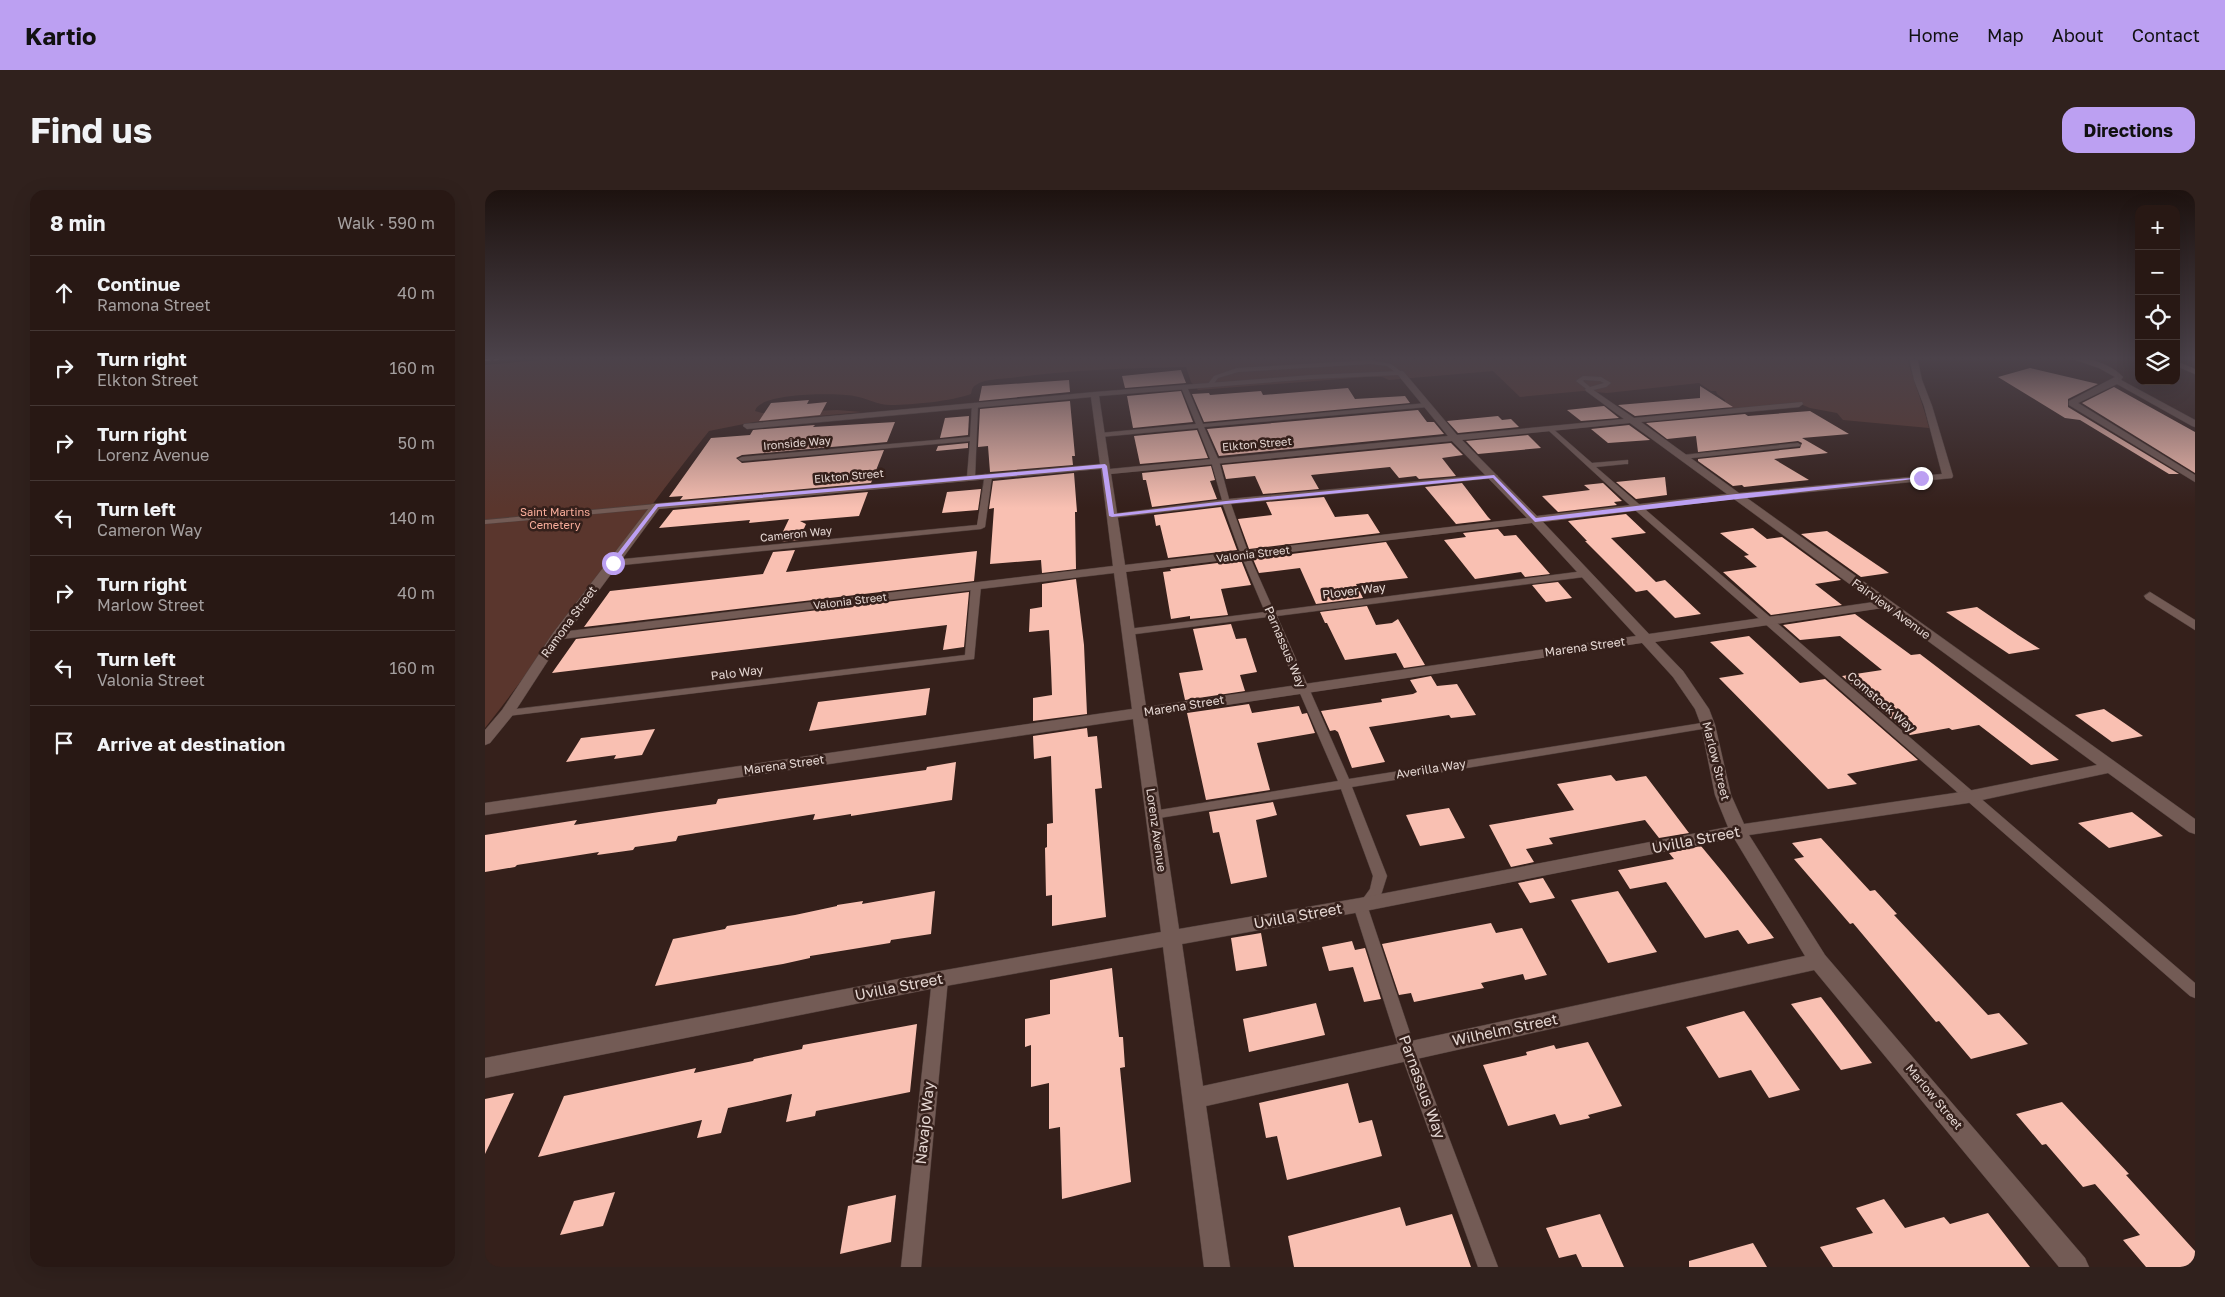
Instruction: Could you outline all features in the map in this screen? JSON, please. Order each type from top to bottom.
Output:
[{"type":"street","points":[[747,426],[950,407]]},
{"type":"street","name":"Lorenz Avenue","points":[[1097,407],[1141,712],[1153,815],[1217,1267]]},
{"type":"street","name":"Marlow Street","points":[[1429,407],[1455,438],[1494,476],[1678,674],[1702,708],[1709,725],[1723,795],[1738,831],[1818,961],[2077,1267]]},
{"type":"street","name":"Fairview Avenue","points":[[1615,407],[2195,828]]},
{"type":"street","name":"Elkton Street","points":[[656,506],[971,477],[1215,460],[1550,430],[1767,407]]},
{"type":"street","name":"Valonia Street","points":[[558,636],[1736,496],[1948,476],[1928,407]]},
{"type":"street","points":[[2079,407],[2195,479]]},
{"type":"street","points":[[2165,407],[2195,424]]},
{"type":"street","name":"Ramona Street","points":[[485,740],[507,713],[558,636],[656,506]]},
{"type":"street","points":[[2150,596],[2195,626]]},
{"type":"street","name":"Marena Street","points":[[485,808],[1884,604]]},
{"type":"street","name":"Uvilla Street","points":[[485,1068],[940,979],[1363,904],[1738,831],[1968,797],[2111,768]]},
{"type":"street","name":"Wilhelm Street","points":[[1193,1099],[1818,961]]},
{"type":"lane","points":[[971,477],[975,407]]},
{"type":"lane","name":"Parnassus Way","points":[[1193,407],[1215,460],[1226,502],[1245,555],[1345,783],[1380,876],[1376,891],[1363,904],[1408,1051],[1488,1267]]},
{"type":"lane","points":[[1100,435],[1401,407]]},
{"type":"lane","name":"Comstock Way","points":[[1550,430],[1968,797],[2195,992]]},
{"type":"lane","name":"Ironside Way","points":[[742,459],[973,439]]},
{"type":"lane","points":[[1683,457],[1798,445]]},
{"type":"lane","points":[[1591,465],[1625,462]]},
{"type":"lane","name":"Cameron Way","points":[[613,563],[981,527],[988,476]]},
{"type":"lane","points":[[1112,516],[1226,502],[1494,476]]},
{"type":"lane","points":[[485,522],[656,506]]},
{"type":"lane","name":"Plover Way","points":[[1128,632],[1584,574]]},
{"type":"lane","name":"Palo Way","points":[[507,713],[970,657],[976,586]]},
{"type":"lane","name":"Averilla Way","points":[[1153,815],[1709,725]]},
{"type":"lane","name":"Navajo Way","points":[[911,1267],[940,979]]},
{"type":"green space","name":"Saint Martins Cemetery","points":[[485,407],[758,407],[755,411],[762,413],[837,410],[862,412],[754,422],[709,431],[485,728]]},
{"type":"green space","name":"Saint Martins Cemetery","points":[[1726,407],[1754,407],[1736,409]]},
{"type":"green space","name":"Saint Martins Cemetery","points":[[1808,407],[1923,407],[1929,428],[1843,420],[1837,413]]},
{"type":"building","points":[[768,407],[824,407],[820,415],[759,421]]},
{"type":"building","points":[[1071,407],[1075,456],[1072,456],[1073,465],[990,472],[988,446],[978,447],[980,409]]},
{"type":"building","points":[[1129,407],[1187,407],[1193,422],[1133,428]]},
{"type":"building","points":[[1198,407],[1364,407],[1204,422]]},
{"type":"building","points":[[1606,407],[1619,418],[1581,421],[1567,410]]},
{"type":"building","points":[[1621,407],[1730,407],[1635,416]]},
{"type":"building","points":[[2047,407],[2068,407],[2179,474],[2169,474],[2080,420],[2065,418]]},
{"type":"building","points":[[2089,407],[2150,407],[2195,432],[2195,473]]},
{"type":"building","points":[[1418,410],[1427,422],[1434,422],[1444,434],[1219,456],[1207,429]]},
{"type":"building","points":[[1810,411],[1849,434],[1802,438],[1828,453],[1774,459],[1809,480],[1744,487],[1742,485],[1733,486],[1698,461],[1698,459],[1800,448],[1802,443],[1798,441],[1698,452],[1696,436],[1667,439],[1646,423],[1745,414],[1748,416]]},
{"type":"building","points":[[969,416],[968,435],[940,438],[945,418]]},
{"type":"building","points":[[1498,416],[1502,420],[1511,419],[1519,427],[1458,433],[1447,421]]},
{"type":"building","points":[[895,422],[887,442],[742,455],[736,458],[742,463],[884,450],[871,483],[680,500],[683,496],[669,497],[711,438],[750,435],[753,430],[815,425],[813,427]]},
{"type":"building","points":[[1629,425],[1650,440],[1608,443],[1591,429]]},
{"type":"building","points":[[1197,430],[1208,458],[1140,464],[1134,436]]},
{"type":"building","points":[[1528,435],[1541,448],[1478,454],[1466,441]]},
{"type":"building","points":[[968,443],[968,448],[936,451],[938,446]]},
{"type":"building","points":[[1451,443],[1463,455],[1442,458],[1456,476],[1419,479],[1416,476],[1399,478],[1390,467],[1311,475],[1319,489],[1263,494],[1255,476],[1226,479],[1222,465]]},
{"type":"building","points":[[1211,466],[1215,480],[1210,481],[1217,499],[1152,507],[1146,480],[1143,480],[1142,473]]},
{"type":"building","points":[[1074,473],[1077,512],[1075,512],[1076,569],[1042,573],[1041,560],[990,564],[994,508],[989,509],[993,481]]},
{"type":"building","points":[[1665,477],[1667,495],[1636,499],[1616,482]]},
{"type":"building","points":[[1462,483],[1491,520],[1456,524],[1425,487]]},
{"type":"building","points":[[1603,483],[1622,501],[1614,502],[1617,505],[1558,512],[1542,496],[1590,490],[1584,485]]},
{"type":"building","points":[[981,489],[978,510],[942,513],[947,492]]},
{"type":"building","points":[[868,492],[859,516],[800,521],[806,524],[799,540],[778,542],[789,519],[749,523],[750,520],[659,528],[673,510]]},
{"type":"building","points":[[1324,497],[1335,517],[1368,514],[1380,533],[1249,549],[1238,519],[1272,515],[1266,502]]},
{"type":"building","points":[[1221,507],[1237,550],[1168,558],[1160,525],[1156,526],[1154,515]]},
{"type":"building","points":[[1626,514],[1646,533],[1611,538],[1656,582],[1665,580],[1701,614],[1675,618],[1647,590],[1636,592],[1585,541],[1587,541],[1568,521]]},
{"type":"building","points":[[1753,528],[1767,539],[1782,537],[1841,580],[1815,584],[1842,605],[1771,615],[1723,572],[1757,567],[1744,556],[1749,555],[1720,533]]},
{"type":"building","points":[[1498,529],[1504,536],[1516,535],[1550,574],[1525,577],[1521,572],[1475,579],[1444,540],[1466,537],[1463,533]]},
{"type":"building","points":[[1827,531],[1889,573],[1861,577],[1801,534]]},
{"type":"building","points":[[1386,542],[1408,578],[1356,584],[1363,598],[1316,604],[1300,568],[1259,573],[1253,559]]},
{"type":"building","points":[[795,550],[786,572],[977,551],[974,581],[584,627],[610,591],[763,574],[773,552]]},
{"type":"building","points":[[1241,560],[1251,585],[1221,589],[1228,615],[1190,619],[1190,616],[1171,619],[1163,572],[1171,571],[1170,569]]},
{"type":"building","points":[[1076,579],[1084,645],[1087,714],[1033,721],[1033,698],[1052,695],[1049,630],[1029,632],[1030,609],[1042,607],[1042,584]]},
{"type":"building","points":[[1558,582],[1572,598],[1546,602],[1532,585]]},
{"type":"building","points":[[969,592],[964,647],[943,650],[947,625],[552,673],[576,639]]},
{"type":"building","points":[[1367,606],[1376,625],[1392,623],[1398,619],[1425,665],[1404,668],[1396,653],[1345,660],[1320,612]]},
{"type":"building","points":[[1977,607],[2040,649],[2009,654],[1946,612]]},
{"type":"building","points":[[1855,614],[1911,655],[1920,654],[2059,760],[2031,765],[1979,725],[1910,735],[1842,676],[1882,670],[1840,636],[1800,640],[1783,625]]},
{"type":"building","points":[[1231,624],[1236,639],[1246,638],[1257,672],[1240,675],[1245,691],[1185,700],[1179,673],[1203,670],[1193,629]]},
{"type":"building","points":[[1749,636],[1800,683],[1825,679],[1918,760],[1847,774],[1857,784],[1828,789],[1719,678],[1744,674],[1710,642]]},
{"type":"building","points":[[1431,676],[1437,686],[1457,684],[1476,715],[1451,718],[1449,715],[1369,727],[1385,762],[1352,768],[1338,732],[1335,730],[1330,731],[1321,711],[1382,702],[1381,699],[1413,694],[1417,692],[1410,680]]},
{"type":"building","points":[[930,688],[926,715],[809,731],[818,702]]},
{"type":"building","points":[[1249,704],[1252,713],[1299,706],[1302,714],[1307,713],[1315,733],[1257,743],[1270,790],[1206,800],[1187,713]]},
{"type":"building","points":[[2104,709],[2143,736],[2112,742],[2075,715]]},
{"type":"building","points":[[1087,728],[1088,737],[1097,736],[1102,788],[1095,789],[1106,917],[1052,926],[1052,895],[1046,896],[1045,848],[1047,847],[1047,824],[1053,823],[1051,756],[1034,759],[1033,736]]},
{"type":"building","points":[[655,729],[642,755],[614,759],[616,755],[566,762],[581,738]]},
{"type":"building","points":[[956,762],[952,800],[813,820],[815,814],[678,836],[676,841],[635,847],[633,850],[597,855],[599,852],[485,872],[485,835],[577,820],[574,825],[716,804],[718,799],[926,770],[927,767]]},
{"type":"building","points":[[1611,775],[1616,781],[1646,776],[1689,833],[1659,838],[1645,820],[1549,838],[1553,844],[1526,849],[1534,862],[1511,867],[1489,825],[1574,810],[1557,784]]},
{"type":"building","points":[[1273,802],[1277,815],[1256,820],[1267,877],[1231,884],[1219,832],[1213,833],[1209,812]]},
{"type":"building","points":[[1449,808],[1465,838],[1420,846],[1406,815]]},
{"type":"building","points":[[2132,812],[2163,836],[2109,848],[2078,823]]},
{"type":"building","points":[[1821,838],[1870,891],[1875,890],[1897,914],[1894,915],[1988,1015],[1999,1013],[2028,1044],[1971,1059],[1939,1021],[1936,1022],[1853,923],[1850,924],[1794,859],[1804,857],[1792,843]]},
{"type":"building","points":[[1701,846],[1774,938],[1748,944],[1738,930],[1705,938],[1666,882],[1630,889],[1618,870],[1674,859],[1669,853]]},
{"type":"building","points":[[1543,878],[1555,898],[1530,903],[1518,883]]},
{"type":"building","points":[[935,891],[931,934],[891,940],[890,943],[810,956],[810,958],[783,964],[655,986],[673,939],[725,929],[727,926],[795,915],[837,905],[863,901],[862,904]]},
{"type":"building","points":[[1618,891],[1657,952],[1608,963],[1571,900]]},
{"type":"building","points":[[1491,923],[1496,933],[1522,928],[1547,975],[1525,980],[1523,974],[1481,983],[1484,988],[1414,1002],[1411,993],[1399,995],[1382,944]]},
{"type":"building","points":[[1261,933],[1267,966],[1236,971],[1231,938]]},
{"type":"building","points":[[1352,941],[1355,950],[1365,948],[1381,999],[1364,1002],[1353,967],[1329,971],[1322,947]]},
{"type":"building","points":[[1112,968],[1119,1037],[1123,1037],[1125,1067],[1120,1068],[1131,1182],[1062,1199],[1060,1127],[1049,1129],[1049,1083],[1031,1087],[1031,1045],[1025,1047],[1025,1019],[1050,1014],[1050,980]]},
{"type":"building","points":[[1821,997],[1872,1063],[1841,1070],[1791,1004]]},
{"type":"building","points":[[1316,1003],[1325,1035],[1249,1052],[1243,1019]]},
{"type":"building","points":[[1744,1011],[1800,1090],[1769,1098],[1751,1070],[1719,1078],[1686,1027]]},
{"type":"building","points":[[917,1024],[910,1092],[816,1111],[815,1116],[786,1122],[792,1094],[728,1108],[721,1133],[697,1138],[702,1120],[538,1157],[564,1096],[696,1068],[694,1073],[753,1061],[754,1059],[802,1049],[803,1045]]},
{"type":"building","points":[[1588,1042],[1622,1106],[1588,1115],[1590,1118],[1560,1125],[1555,1114],[1508,1126],[1483,1065],[1527,1055],[1526,1052],[1554,1045],[1556,1049]]},
{"type":"building","points":[[1348,1083],[1359,1123],[1372,1120],[1382,1156],[1287,1180],[1277,1136],[1266,1138],[1259,1103]]},
{"type":"building","points":[[514,1093],[485,1154],[485,1099]]},
{"type":"building","points":[[2062,1102],[2129,1174],[2126,1175],[2195,1251],[2195,1267],[2146,1267],[2123,1240],[2140,1235],[2095,1184],[2083,1187],[2046,1144],[2042,1145],[2016,1114]]},
{"type":"building","points":[[615,1192],[603,1226],[560,1235],[574,1201]]},
{"type":"building","points":[[896,1195],[891,1242],[840,1254],[848,1206]]},
{"type":"building","points":[[1884,1199],[1905,1228],[1944,1217],[1950,1224],[1988,1213],[2030,1267],[1833,1267],[1820,1247],[1873,1233],[1856,1208]]},
{"type":"building","points":[[1400,1207],[1406,1226],[1452,1214],[1471,1267],[1294,1267],[1288,1236]]},
{"type":"building","points":[[1600,1214],[1624,1267],[1582,1267],[1576,1254],[1559,1258],[1546,1228]]},
{"type":"building","points":[[1753,1243],[1767,1267],[1689,1267],[1689,1261]]},
{"type":"route","points":[[613,563],[656,506],[1105,466],[1112,516],[1226,502],[1494,476],[1535,520],[1736,496],[1921,478]]}]
